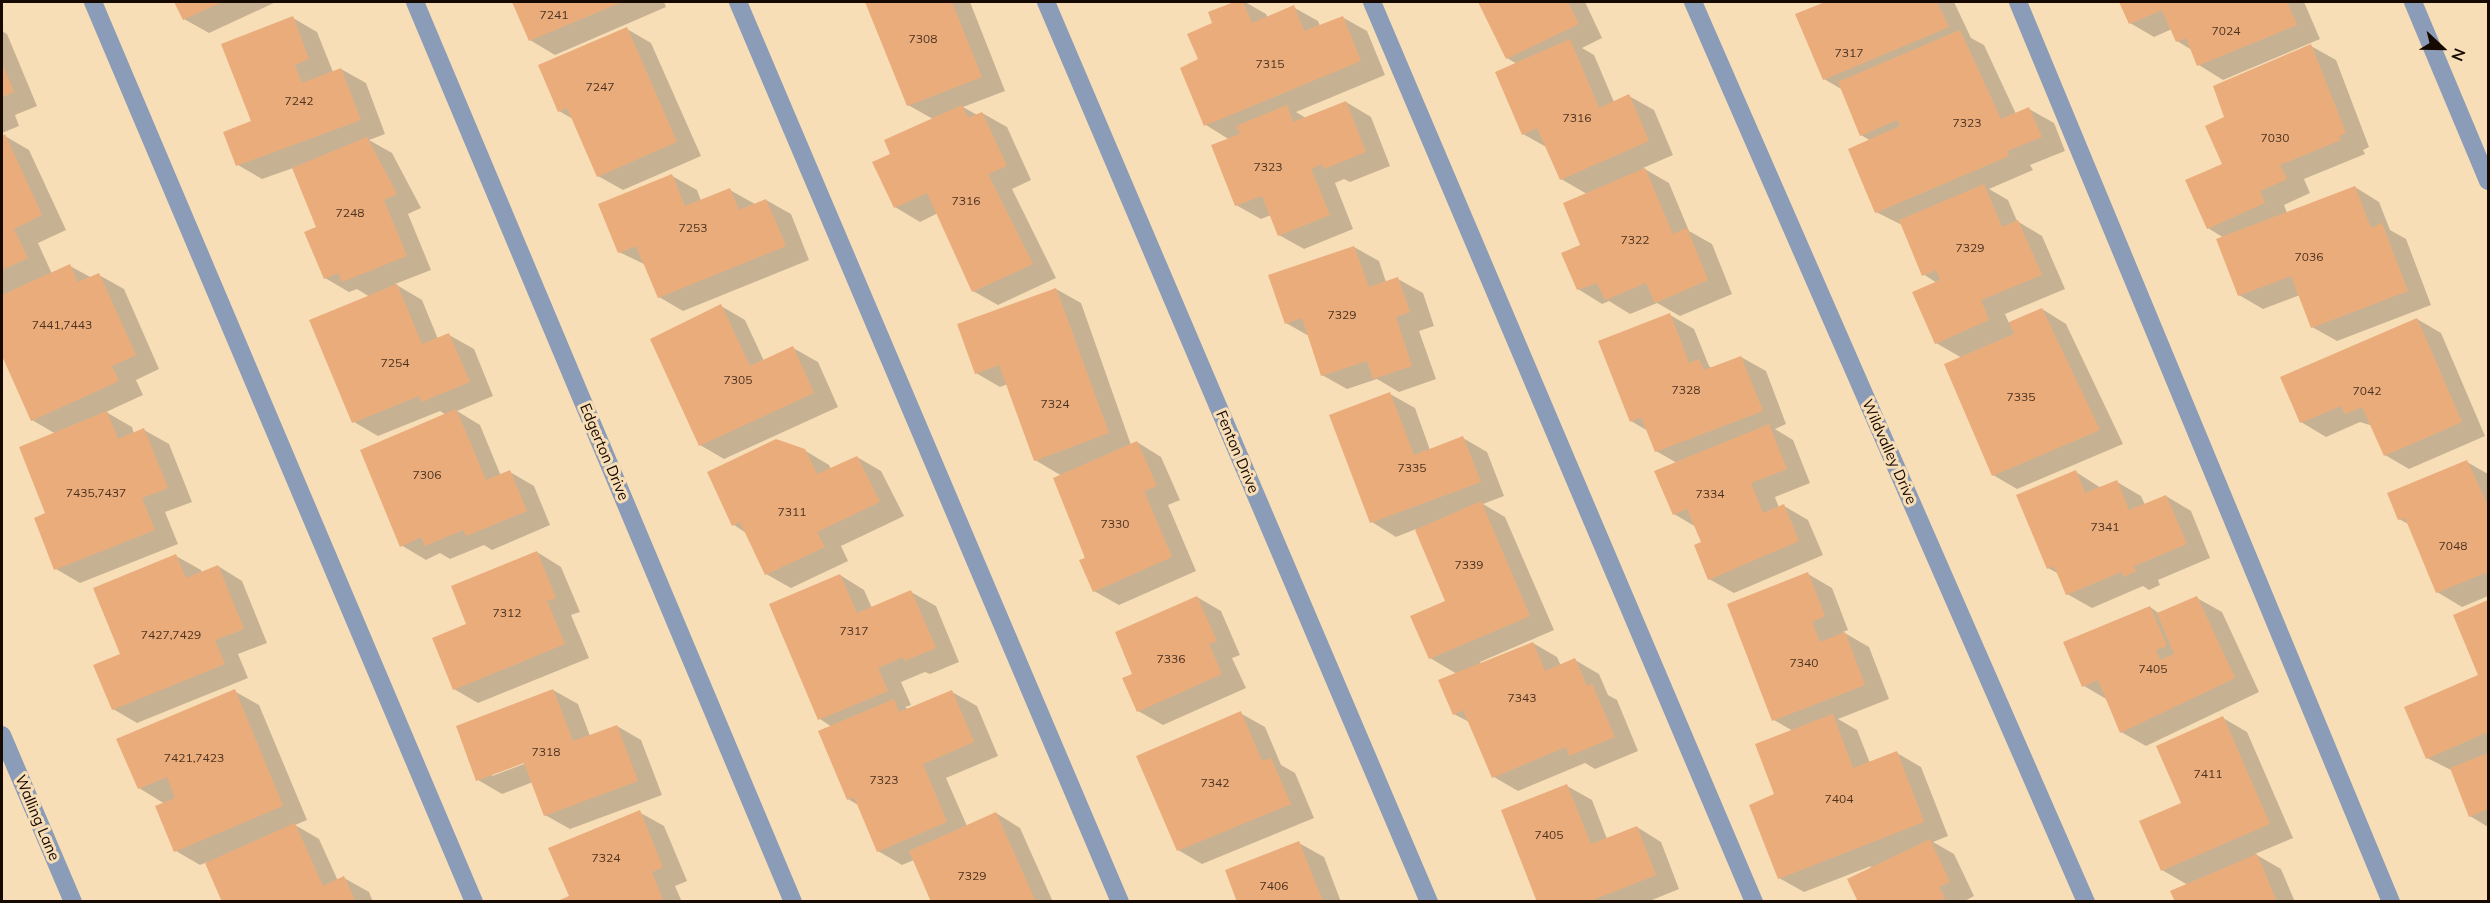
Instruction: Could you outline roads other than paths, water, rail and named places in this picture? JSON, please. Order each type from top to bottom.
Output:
[{"type":"street","points":[[93,2],[474,902]]},
{"type":"street","name":"Edgerton Drive","points":[[415,2],[793,902]]},
{"type":"street","points":[[738,2],[1120,902]]},
{"type":"street","name":"Fenton Drive","points":[[1046,2],[1429,902]]},
{"type":"street","points":[[1372,2],[1754,902]]},
{"type":"street","name":"Wildvalley Drive","points":[[1693,2],[2086,902]]},
{"type":"street","points":[[2018,2],[2391,902]]},
{"type":"street","points":[[2413,2],[2488,181]]},
{"type":"street","name":"Walling Lane","points":[[2,735],[73,902]]}]
